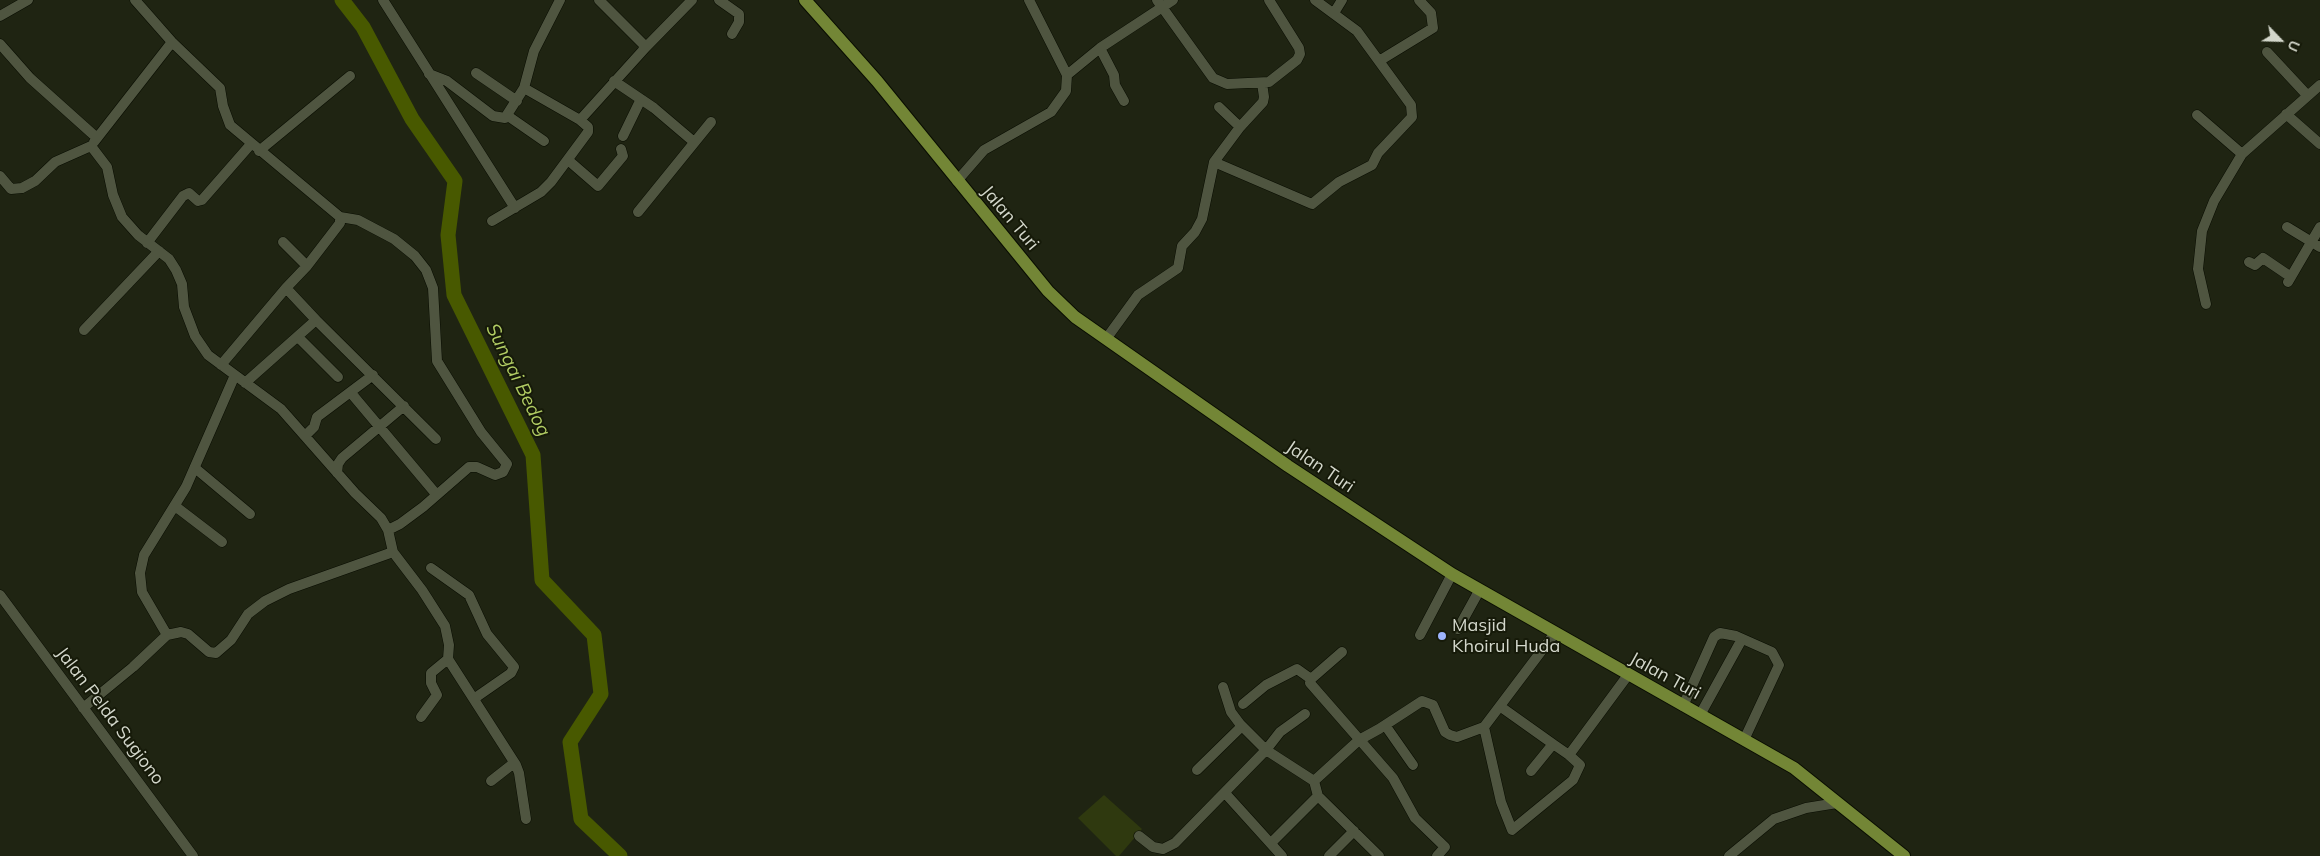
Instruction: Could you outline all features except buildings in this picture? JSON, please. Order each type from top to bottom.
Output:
[{"type":"main road","name":"Jalan Turi","points":[[805,0],[877,81],[1048,291],[1074,317],[1288,466],[1479,591],[1794,768],[1904,856]]},
{"type":"street","points":[[0,16],[28,0]]},
{"type":"street","points":[[135,0],[172,42],[220,88],[223,106],[230,125],[340,217],[358,220],[394,239],[415,256],[426,270],[433,288],[437,361],[481,432],[506,460],[506,468],[499,474],[486,472],[477,467],[469,467],[408,518],[388,530]]},
{"type":"street","points":[[383,0],[515,208]]},
{"type":"street","points":[[429,74],[447,81],[493,116],[502,119],[508,116],[524,88],[534,51],[560,0]]},
{"type":"street","points":[[600,0],[646,47]]},
{"type":"street","points":[[580,120],[614,81],[692,0]]},
{"type":"street","points":[[719,0],[739,14],[739,22],[732,34]]},
{"type":"street","points":[[957,181],[984,150],[1051,112],[1066,91],[1067,75],[1029,0]]},
{"type":"street","points":[[1067,75],[1159,4],[1173,0]]},
{"type":"street","points":[[1159,4],[1217,81],[1227,84],[1262,83],[1275,79],[1297,60],[1300,54],[1299,48],[1269,0]]},
{"type":"street","points":[[1214,162],[1312,204],[1316,203],[1339,182],[1372,166],[1378,153],[1412,117],[1411,105],[1357,31],[1315,0]]},
{"type":"street","points":[[1334,14],[1342,0]]},
{"type":"street","points":[[1378,61],[1433,28],[1431,13],[1419,0]]},
{"type":"street","points":[[0,176],[11,188],[22,188],[35,181],[55,162],[94,142],[172,42]]},
{"type":"street","points":[[0,44],[30,78],[94,142],[107,167],[113,195],[122,217],[147,243],[169,259],[176,270],[182,284],[184,307],[195,336],[208,355],[281,409],[381,518],[388,530],[393,552],[422,590],[445,626],[449,645],[448,659],[475,698],[519,773],[526,819]]},
{"type":"street","points":[[1100,48],[1114,75],[1115,86],[1124,101]]},
{"type":"street","points":[[2267,52],[2307,95]]},
{"type":"street","points":[[476,73],[517,101]]},
{"type":"street","points":[[147,243],[183,196],[189,192],[198,201],[202,200],[255,147],[350,76]]},
{"type":"street","points":[[614,81],[641,99],[694,142]]},
{"type":"street","points":[[1106,339],[1138,295],[1172,274],[1179,266],[1178,258],[1182,246],[1202,219],[1214,162],[1240,127],[1264,100],[1262,83]]},
{"type":"street","points":[[2206,304],[2198,268],[2202,231],[2214,200],[2242,154],[2307,95],[2320,86]]},
{"type":"street","points":[[492,221],[541,192],[568,160],[588,132],[588,126],[580,120],[524,88]]},
{"type":"street","points":[[623,136],[641,99]]},
{"type":"street","points":[[1219,107],[1240,127]]},
{"type":"street","points":[[2286,114],[2320,144]]},
{"type":"street","points":[[2197,115],[2242,154]]},
{"type":"street","points":[[508,116],[544,141]]},
{"type":"street","points":[[638,212],[711,122]]},
{"type":"street","points":[[568,160],[598,186],[623,156],[621,149]]},
{"type":"street","points":[[221,365],[307,266],[340,223],[340,217]]},
{"type":"street","points":[[2287,227],[2316,244]]},
{"type":"street","points":[[2249,262],[2255,265],[2264,258],[2290,279],[2316,244],[2320,227]]},
{"type":"street","points":[[283,242],[307,266]]},
{"type":"street","points":[[84,330],[159,251]]},
{"type":"street","points":[[286,288],[436,439]]},
{"type":"street","points":[[245,383],[316,320]]},
{"type":"street","points":[[298,337],[338,377]]},
{"type":"street","points":[[167,635],[142,592],[140,573],[144,555],[175,506],[195,468],[206,438],[235,375]]},
{"type":"street","points":[[305,436],[314,427],[317,417],[373,375]]},
{"type":"street","points":[[351,393],[436,494]]},
{"type":"street","points":[[338,473],[338,464],[342,458],[404,406]]},
{"type":"street","points":[[195,468],[250,514]]},
{"type":"street","points":[[175,506],[222,542]]},
{"type":"street","points":[[84,708],[133,667],[167,635],[181,632],[188,634],[209,652],[216,653],[231,640],[248,614],[265,601],[289,588],[393,552]]},
{"type":"street","points":[[431,568],[469,595],[487,634],[514,666],[511,673],[475,698]]},
{"type":"street","points":[[1420,634],[1452,574]]},
{"type":"street","points":[[1458,629],[1479,591]]},
{"type":"street","name":"Jalan Pelda Sugiono","points":[[0,595],[193,856]]},
{"type":"street","points":[[1314,781],[1359,740],[1422,701],[1433,705],[1445,732],[1450,736],[1457,737],[1484,728],[1555,633]]},
{"type":"street","points":[[1683,706],[1714,637],[1726,633],[1772,652],[1779,665],[1744,740]]},
{"type":"street","points":[[1700,715],[1742,639]]},
{"type":"street","points":[[1311,679],[1342,652]]},
{"type":"street","points":[[421,717],[437,695],[431,683],[431,673],[448,659]]},
{"type":"street","points":[[1243,704],[1266,686],[1297,668],[1311,679],[1310,683],[1397,782],[1415,818],[1445,847],[1437,856]]},
{"type":"street","points":[[1569,755],[1628,675]]},
{"type":"street","points":[[1223,687],[1231,712],[1242,726],[1266,750],[1314,781],[1318,796],[1379,856]]},
{"type":"street","points":[[1484,728],[1500,802],[1512,830],[1573,780],[1580,765],[1569,755],[1501,707]]},
{"type":"street","points":[[1139,836],[1153,847],[1163,849],[1176,843],[1266,750],[1280,732],[1305,714]]},
{"type":"street","points":[[1385,725],[1413,765]]},
{"type":"street","points":[[1197,770],[1242,726]]},
{"type":"street","points":[[1532,771],[1553,744]]},
{"type":"street","points":[[491,781],[514,763]]},
{"type":"street","points":[[1806,808],[1819,798],[1821,793],[1818,787]]},
{"type":"street","points":[[1225,793],[1282,856]]},
{"type":"street","points":[[1271,843],[1318,796]]},
{"type":"street","points":[[1729,856],[1774,819],[1806,808],[1837,803]]},
{"type":"street","points":[[1329,856],[1354,831]]},
{"type":"green space","points":[[1104,795],[1142,829],[1119,856],[1116,856],[1078,818]]},
{"type":"waterway","name":"Sungai Bedog","points":[[342,0],[363,27],[412,119],[455,181],[448,235],[454,295],[533,455],[542,580],[594,635],[601,694],[570,742],[581,819],[620,856]]},
{"type":"place","name":"Masjid Khoirul Huda","points":[[1442,636]]}]
